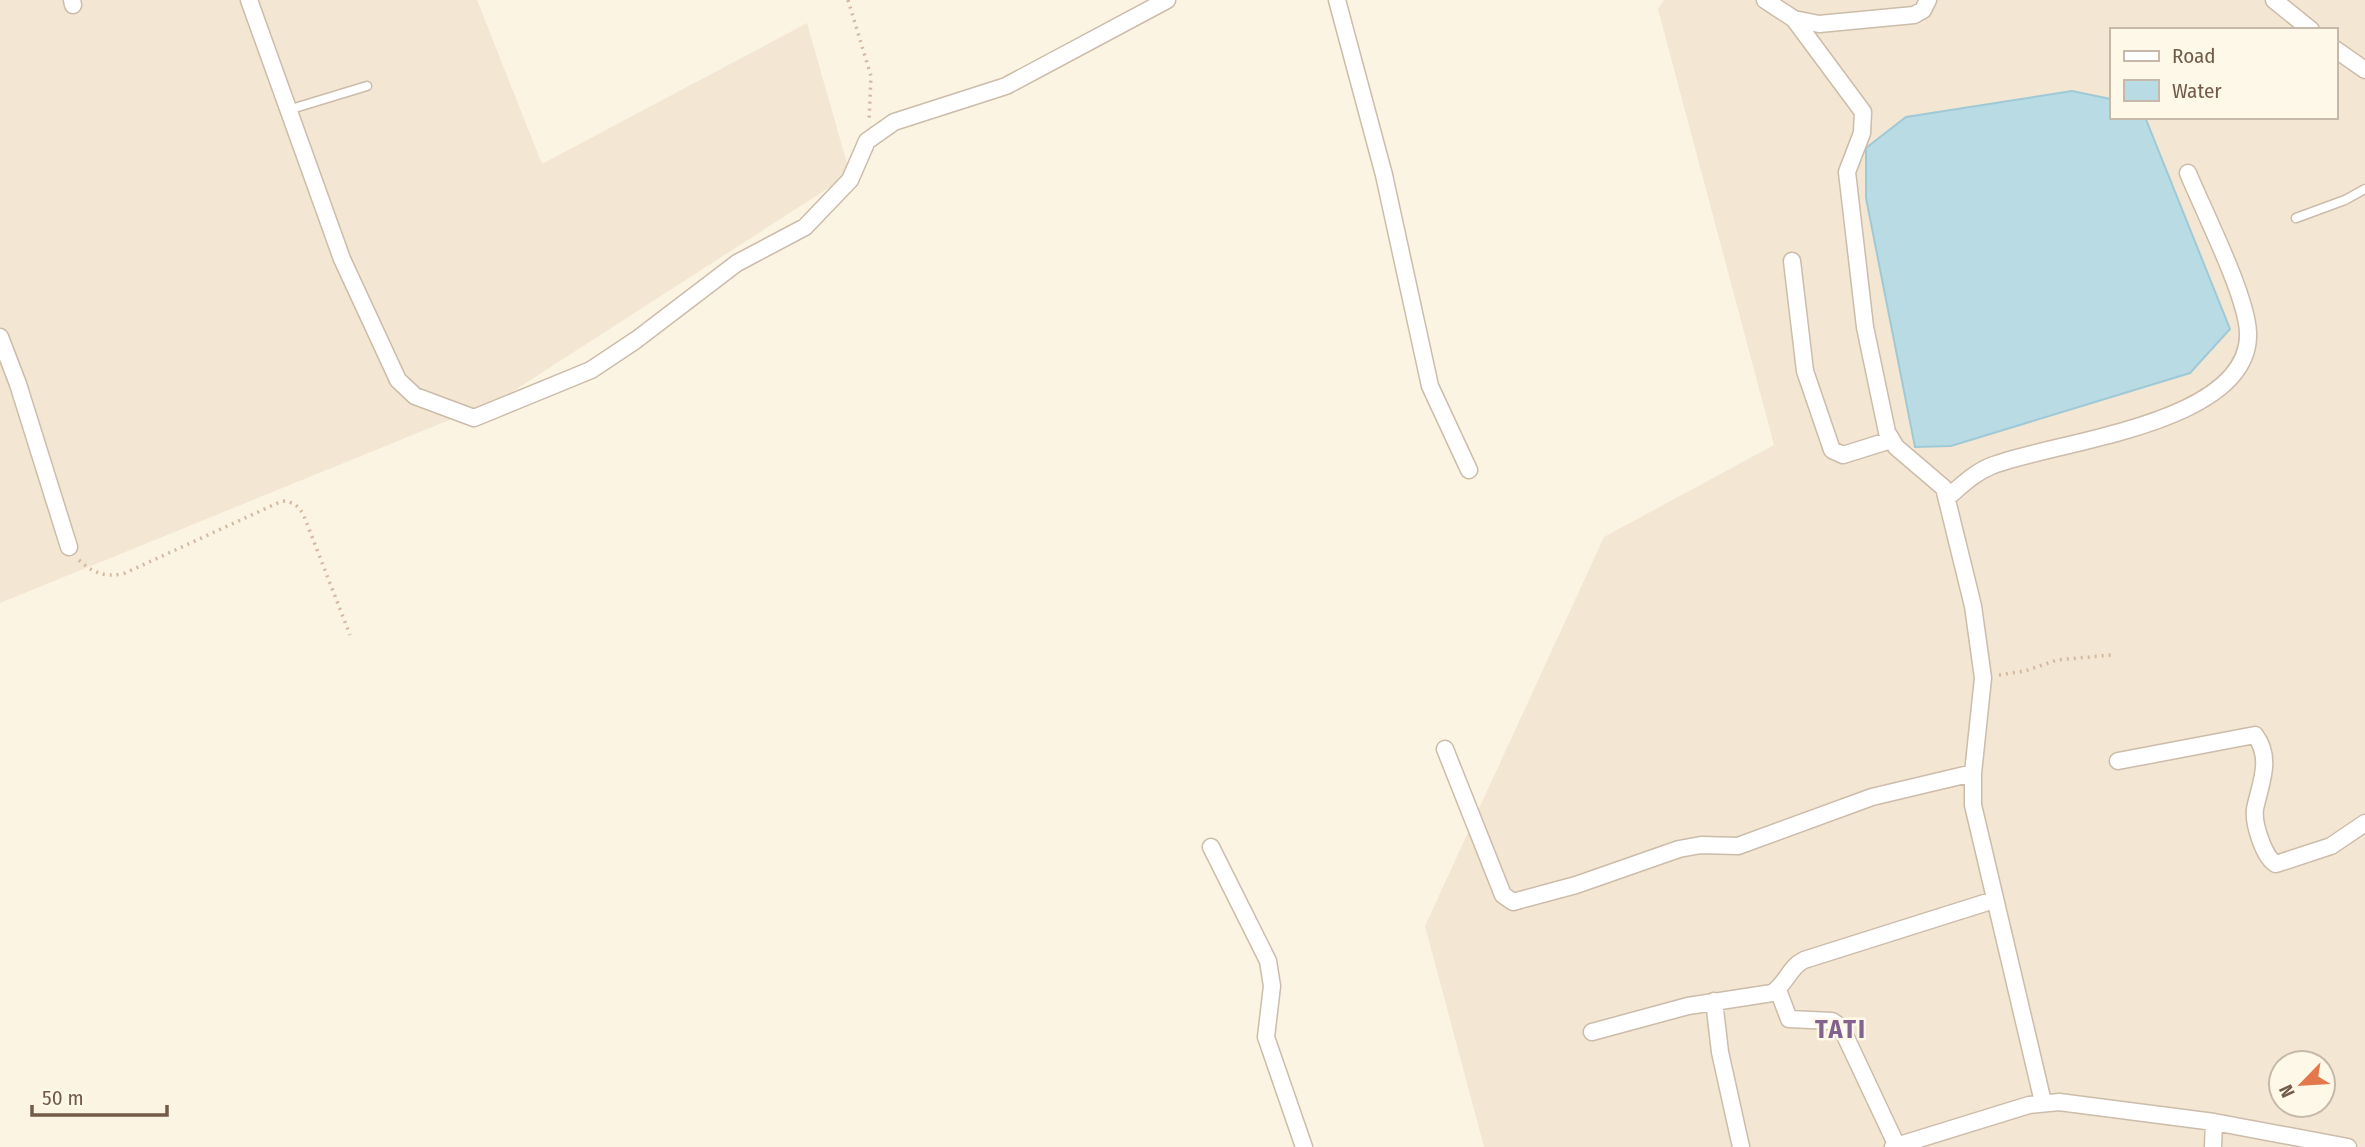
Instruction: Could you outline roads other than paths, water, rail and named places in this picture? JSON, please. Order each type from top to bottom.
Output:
[{"type":"street","points":[[249,0],[342,259],[398,380],[415,396],[474,418],[591,370],[636,340],[737,263],[799,231],[850,180],[867,141],[912,114],[1006,86],[1167,0]]},
{"type":"street","points":[[1337,0],[1384,175],[1430,386],[1469,470]]},
{"type":"street","points":[[1765,0],[1794,19],[1863,112],[1862,133],[1849,163],[1847,183],[1865,327],[1882,416],[1891,440],[1937,479],[1948,497],[1973,606],[1983,678],[1973,773],[1973,805],[2043,1102]]},
{"type":"street","points":[[1794,19],[1819,24],[1914,15],[1923,10],[1928,0]]},
{"type":"street","points":[[2274,0],[2309,28]]},
{"type":"street","points":[[2337,50],[2365,70]]},
{"type":"street","points":[[1948,497],[1973,476],[1995,465],[2160,419],[2200,401],[2224,385],[2233,374],[2246,348],[2245,312],[2188,173]]},
{"type":"street","points":[[1793,261],[1805,371],[1832,450],[1843,455],[1891,440]]},
{"type":"street","points":[[0,337],[18,384],[69,547]]},
{"type":"street","points":[[2118,761],[2255,735],[2260,745],[2265,771],[2255,816],[2267,858],[2276,864],[2331,845],[2365,823]]},
{"type":"street","points":[[1445,749],[1503,895],[1513,902],[1576,885],[1679,849],[1701,845],[1738,846],[1871,797],[1973,773]]},
{"type":"street","points":[[1211,847],[1268,961],[1272,986],[1266,1037],[1304,1147]]},
{"type":"street","points":[[1592,1032],[1663,1012],[1778,990],[1791,969],[1804,960],[1994,900]]},
{"type":"street","points":[[1778,990],[1786,1016],[1792,1021],[1832,1021],[1841,1027],[1895,1146],[2043,1102],[2214,1122],[2348,1147]]},
{"type":"street","points":[[1714,1001],[1720,1052],[1741,1147]]},
{"type":"street","points":[[2213,1147],[2214,1122]]},
{"type":"lane","points":[[288,110],[367,86]]},
{"type":"lane","points":[[2297,218],[2345,200],[2365,189]]},
{"type":"water","points":[[2072,91],[2110,99],[2110,119],[2146,119],[2230,329],[2190,373],[1951,446],[1915,447],[1866,198],[1866,148],[1906,117]]},
{"type":"district","name":"TATI","points":[[1841,1029]]}]
